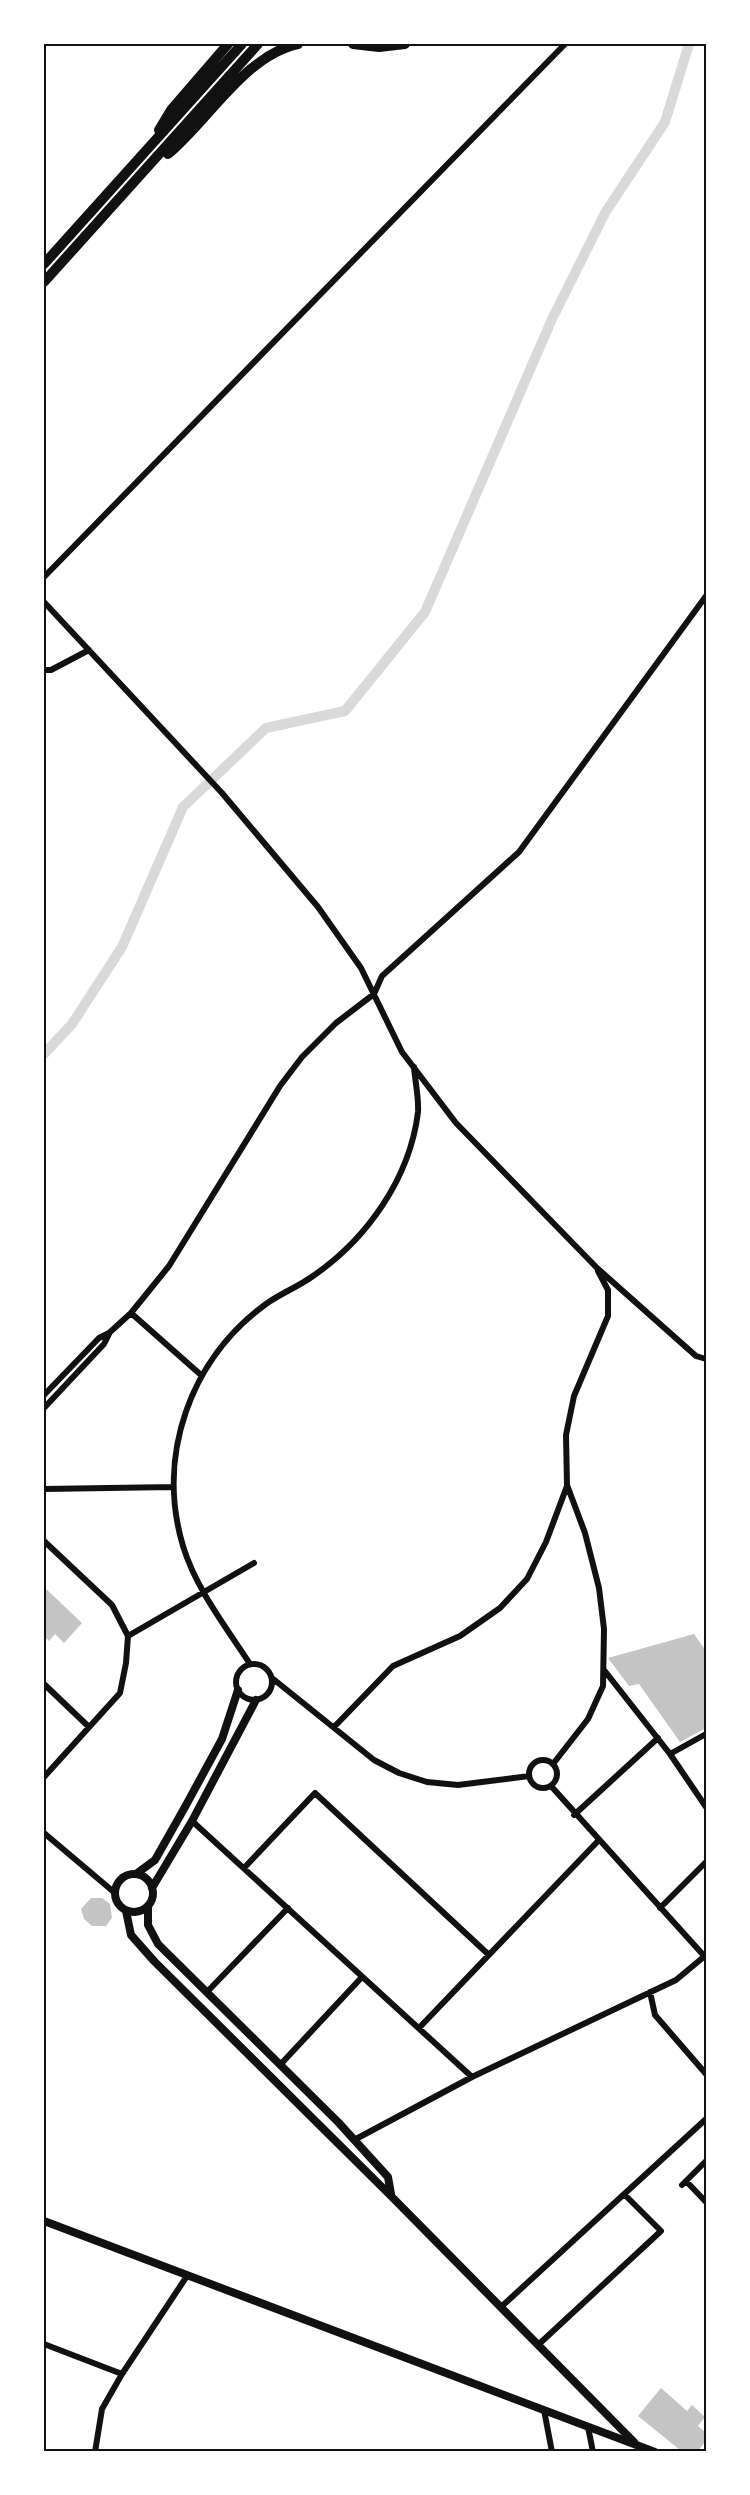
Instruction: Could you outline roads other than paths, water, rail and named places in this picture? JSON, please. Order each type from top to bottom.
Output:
[{"type":"highway","points":[[145,154],[171,110],[228,44]]},
{"type":"highway","points":[[44,264],[242,44]]},
{"type":"highway","points":[[44,282],[258,44]]},
{"type":"highway","points":[[144,173],[184,141],[243,74],[288,45],[298,44]]},
{"type":"highway","points":[[353,44],[379,47],[402,44]]},
{"type":"main road","points":[[44,2221],[655,2451]]},
{"type":"street","points":[[44,577],[565,44]]},
{"type":"street","points":[[44,1395],[99,1338],[109,1333],[131,1313],[169,1266],[280,1086],[302,1057],[336,1023],[374,994],[382,976],[519,852],[706,596]]},
{"type":"street","points":[[44,602],[222,793],[318,908],[361,968],[402,1052],[476,1145],[597,1268],[696,1356],[706,1359]]},
{"type":"street","points":[[44,670],[51,670],[89,650]]},
{"type":"street","points":[[413,1066],[418,1110],[411,1147],[391,1190],[371,1224],[342,1253],[312,1277],[266,1304],[235,1331],[201,1376],[176,1441],[173,1487],[183,1545],[203,1592],[250,1664],[265,1668],[272,1678],[335,1726],[374,1760],[427,1782],[458,1785],[529,1776]]},
{"type":"street","points":[[554,1764],[588,1719],[603,1686],[604,1629],[599,1588],[585,1533],[567,1485],[566,1435],[574,1396],[608,1316],[608,1290],[597,1268]]},
{"type":"street","points":[[131,1313],[201,1376]]},
{"type":"street","points":[[44,1408],[104,1344],[109,1333]]},
{"type":"street","points":[[335,1726],[393,1666],[460,1636],[500,1608],[527,1580],[546,1542],[567,1485]]},
{"type":"street","points":[[44,1489],[173,1487]]},
{"type":"street","points":[[44,1541],[112,1605],[128,1636],[120,1693],[44,1777]]},
{"type":"street","points":[[128,1636],[254,1563]]},
{"type":"street","points":[[250,1664],[239,1672],[236,1684],[245,1697],[256,1700]]},
{"type":"street","points":[[604,1670],[670,1754],[706,1807]]},
{"type":"street","points":[[272,1678],[270,1691],[256,1700],[192,1821],[152,1888],[148,1906],[148,1924],[158,1944],[354,2139],[388,2177],[392,2196]]},
{"type":"street","points":[[44,1684],[88,1727]]},
{"type":"street","points":[[238,1690],[222,1739],[155,1860],[136,1874],[119,1881],[115,1893],[116,1899],[126,1911],[131,1935],[154,1961],[392,2196],[634,2442]]},
{"type":"street","points":[[670,1754],[706,1734]]},
{"type":"street","points":[[574,1815],[658,1738]]},
{"type":"street","points":[[539,1761],[554,1764],[558,1778],[551,1786],[540,1789],[533,1785],[529,1776],[533,1764],[539,1761]]},
{"type":"street","points":[[354,2139],[472,2077],[676,1980],[706,1956],[574,1815],[551,1786]]},
{"type":"street","points":[[244,1868],[315,1793],[489,1955]]},
{"type":"street","points":[[192,1821],[472,2077]]},
{"type":"street","points":[[44,1833],[115,1893]]},
{"type":"street","points":[[419,2028],[598,1840]]},
{"type":"street","points":[[660,1908],[706,1862]]},
{"type":"street","points":[[136,1874],[144,1877],[152,1888]]},
{"type":"street","points":[[126,1911],[135,1912],[148,1906]]},
{"type":"street","points":[[207,1992],[288,1908]]},
{"type":"street","points":[[280,2064],[362,1977]]},
{"type":"street","points":[[650,1992],[655,2015],[706,2074]]},
{"type":"street","points":[[501,2307],[706,2119]]},
{"type":"street","points":[[706,2161],[684,2183],[706,2202]]},
{"type":"street","points":[[538,2345],[661,2231],[625,2195]]},
{"type":"street","points":[[95,2451],[102,2409],[122,2374],[187,2276]]},
{"type":"street","points":[[44,2344],[122,2374]]},
{"type":"street","points":[[544,2410],[552,2451]]},
{"type":"street","points":[[588,2427],[593,2451]]},
{"type":"waterway","points":[[44,1054],[72,1024],[122,947],[183,807],[266,728],[345,711],[425,612],[552,319],[605,213],[665,122],[689,44]]}]
